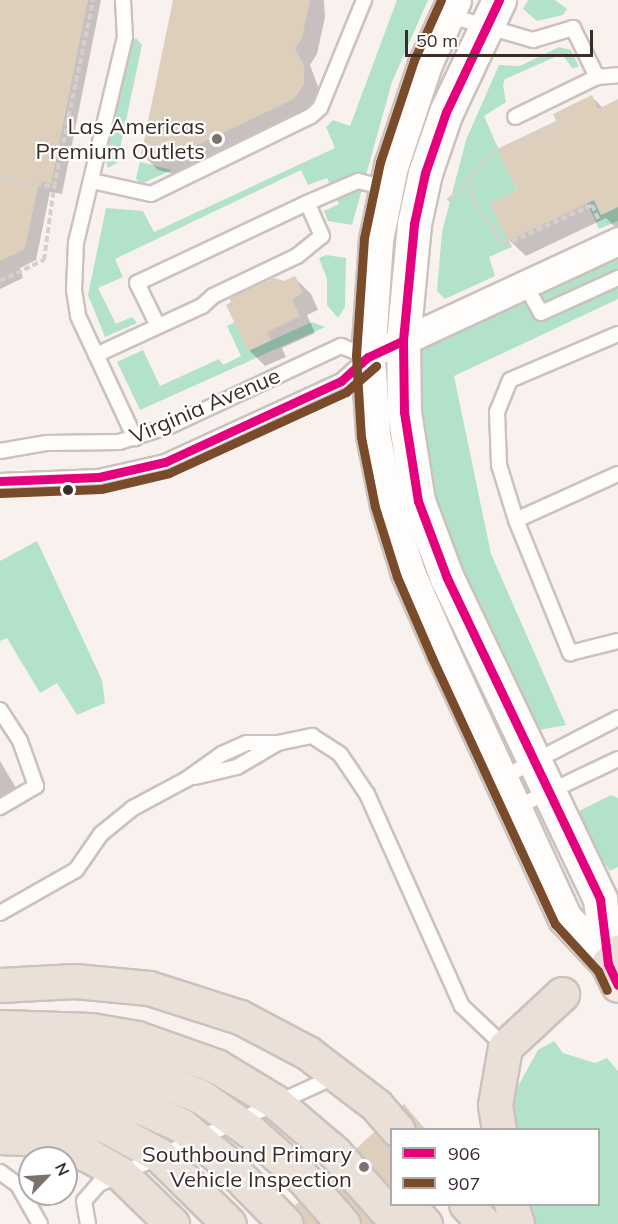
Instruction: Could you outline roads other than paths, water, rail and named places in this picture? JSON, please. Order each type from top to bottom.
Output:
[{"type":"highway","points":[[0,985],[75,981],[149,988],[240,1017],[308,1053],[228,1126],[172,1224]]},
{"type":"highway","points":[[499,1128],[495,1105],[505,1047],[562,994]]},
{"type":"highway","points":[[0,1000],[86,996],[146,1005],[235,1035],[298,1068],[228,1126],[158,1179],[200,1224]]},
{"type":"highway","points":[[0,1013],[88,1013],[142,1021],[225,1049],[228,1224]]},
{"type":"highway","points":[[0,1027],[91,1030],[137,1038],[216,1066],[228,1126],[258,1224]]},
{"type":"highway","points":[[0,1041],[88,1045],[132,1053],[208,1082],[228,1126],[286,1224]]},
{"type":"highway","points":[[0,1055],[87,1058],[128,1068],[200,1096],[228,1126],[253,1161],[313,1224]]},
{"type":"highway","points":[[0,1069],[82,1072],[124,1081],[317,1165],[370,1224]]},
{"type":"highway","points":[[0,1083],[81,1087],[118,1097],[181,1125],[228,1126],[335,1153],[398,1224]]},
{"type":"highway","points":[[0,1096],[73,1102],[113,1111],[228,1126],[344,1135],[390,1185]]},
{"type":"highway","points":[[0,1137],[44,1139],[90,1156],[228,1126],[376,1105],[396,1128]]},
{"type":"highway","points":[[0,1110],[67,1115],[106,1126],[228,1126],[362,1121],[390,1152]]},
{"type":"highway","points":[[0,1124],[54,1127],[84,1134],[121,1151],[228,1126],[303,1178],[343,1224]]},
{"type":"highway","points":[[409,1206],[425,1224]]},
{"type":"highway","points":[[438,1206],[453,1224]]},
{"type":"highway","points":[[468,1206],[484,1224]]},
{"type":"highway","points":[[512,1206],[517,1224]]},
{"type":"main road","points":[[499,0],[446,111],[433,199],[414,224],[403,341],[404,412],[418,501],[447,578],[600,899],[615,965]]},
{"type":"main road","points":[[451,8],[425,64],[387,188],[371,277],[368,357],[378,465],[408,573],[565,918],[615,965]]},
{"type":"main road","points":[[387,188],[433,199]]},
{"type":"street","name":"Virginia Avenue","points":[[368,357],[525,285],[613,229]]},
{"type":"lane","points":[[123,0],[125,37],[76,242],[74,290],[78,316],[135,438]]},
{"type":"lane","points":[[92,182],[151,194],[311,116],[320,108],[364,0]]},
{"type":"lane","points":[[451,8],[484,29],[532,40],[573,28],[597,77]]},
{"type":"lane","points":[[515,117],[597,77],[618,75]]},
{"type":"lane","points":[[158,326],[137,283],[358,181],[387,188]]},
{"type":"lane","points":[[96,355],[297,256],[322,236],[307,203]]},
{"type":"lane","points":[[525,285],[541,313],[618,278]]},
{"type":"lane","points":[[618,333],[510,380],[497,412],[499,465],[516,520],[570,652],[618,641]]},
{"type":"lane","name":"Virginia Avenue","points":[[0,451],[47,443],[118,442],[135,438],[170,426],[341,346],[368,357],[341,381],[165,462],[99,477],[0,481]]},
{"type":"lane","points":[[516,520],[618,474]]},
{"type":"lane","points":[[0,710],[20,741],[36,786],[0,807]]},
{"type":"lane","points":[[502,778],[618,718]]},
{"type":"lane","points":[[0,913],[76,870],[109,827],[133,808],[187,779],[222,754],[247,742],[278,743],[312,736],[340,754],[367,794],[462,1006],[505,1047]]},
{"type":"lane","points":[[515,808],[618,759]]},
{"type":"lane","points":[[88,1224],[84,1201],[90,1191],[228,1126]]},
{"type":"lane","points":[[0,1172],[18,1185],[40,1224]]},
{"type":"place","name":"Las Americas Premium Outlets","points":[[217,139]]},
{"type":"place","name":"Southbound Primary Vehicle Inspection","points":[[364,1167]]}]
